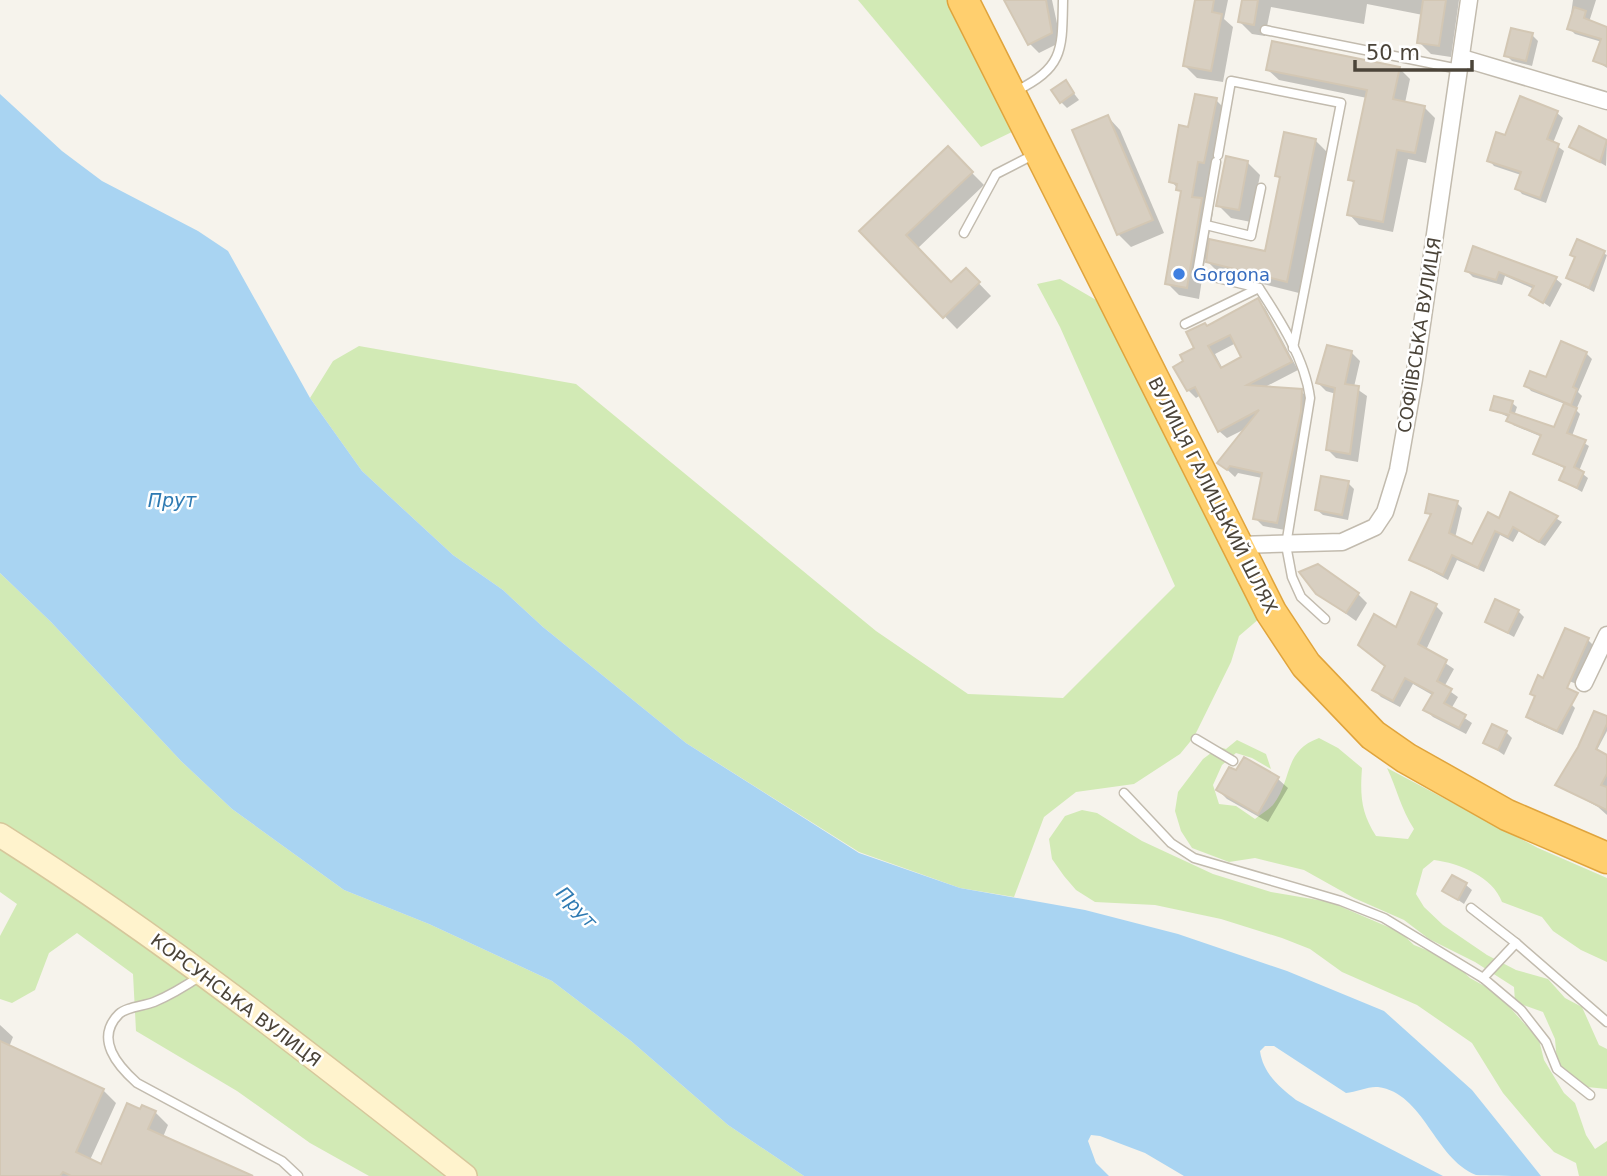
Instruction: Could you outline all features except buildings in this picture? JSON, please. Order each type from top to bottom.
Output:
[{"type":"highway","name":"ВУЛИЦЯ ГАЛИЦЬКИЙ ШЛЯХ","points":[[963,0],[1271,612],[1306,665],[1373,735],[1406,758],[1507,815],[1607,858]]},
{"type":"main road","name":"КОРСУНСЬКА ВУЛИЦЯ","points":[[0,835],[90,892],[204,974],[465,1176]]},
{"type":"street","name":"СОФІЇВСЬКА ВУЛИЦЯ","points":[[1238,545],[1342,542],[1375,527],[1385,512],[1398,470],[1414,379],[1469,0]]},
{"type":"street","points":[[1461,63],[1607,101]]},
{"type":"street","points":[[1584,683],[1607,635]]},
{"type":"lane","points":[[1010,94],[1044,78],[1062,45],[1063,0]]},
{"type":"lane","points":[[1265,30],[1461,63]]},
{"type":"lane","points":[[1293,348],[1341,103],[1231,81],[1197,274],[1259,288],[1280,320],[1308,383],[1310,398],[1286,545],[1292,577],[1301,597],[1325,619]]},
{"type":"lane","points":[[964,233],[996,174],[1039,152]]},
{"type":"lane","points":[[1206,225],[1251,236],[1261,188]]},
{"type":"lane","points":[[1185,324],[1259,288]]},
{"type":"lane","points":[[1196,739],[1233,761]]},
{"type":"lane","points":[[1124,793],[1171,843],[1194,858],[1341,901],[1384,918],[1483,978],[1521,1010],[1546,1042],[1557,1069],[1590,1095]]},
{"type":"lane","points":[[1471,908],[1607,1022]]},
{"type":"lane","points":[[1483,978],[1516,943]]},
{"type":"lane","points":[[204,974],[152,1003],[120,1012],[110,1028],[110,1052],[121,1069],[137,1083],[282,1161],[298,1176]]},
{"type":"green space","points":[[858,0],[955,0],[1016,130],[981,147]]},
{"type":"green space","points":[[1060,279],[1103,304],[1267,612],[1239,636],[1231,662],[1194,737],[1180,754],[1134,784],[1076,792],[1044,817],[1014,897],[960,888],[859,852],[686,743],[543,627],[503,590],[453,555],[362,471],[310,398],[333,361],[359,346],[576,384],[876,631],[968,694],[1063,698],[1175,586],[1060,327],[1037,284]]},
{"type":"green space","points":[[0,573],[51,622],[181,761],[232,809],[344,890],[429,924],[552,981],[631,1041],[728,1125],[804,1176],[369,1176],[310,1143],[237,1091],[136,1031],[133,974],[77,933],[49,953],[35,990],[12,1003],[0,999],[0,936],[17,904],[0,892]]},
{"type":"green space","points":[[1319,738],[1338,748],[1362,768],[1363,804],[1376,836],[1408,839],[1414,829],[1387,768],[1538,848],[1607,878],[1607,962],[1581,950],[1553,931],[1542,917],[1502,902],[1491,885],[1454,864],[1434,860],[1423,869],[1416,894],[1424,907],[1443,925],[1487,955],[1516,970],[1548,979],[1565,998],[1582,1007],[1599,1045],[1607,1049],[1607,1089],[1577,1086],[1557,1063],[1555,1039],[1543,1012],[1515,1002],[1514,987],[1475,962],[1429,939],[1404,920],[1354,898],[1304,870],[1255,858],[1229,862],[1192,848],[1181,831],[1175,811],[1178,792],[1203,759],[1219,747],[1226,749],[1237,740],[1266,754],[1271,769],[1252,758],[1236,753],[1222,765],[1213,785],[1219,804],[1236,806],[1255,819],[1273,805],[1299,750]]},
{"type":"green space","points":[[1082,810],[1097,813],[1142,841],[1213,874],[1271,892],[1330,902],[1400,932],[1414,945],[1451,960],[1470,978],[1497,993],[1539,1040],[1544,1060],[1564,1093],[1575,1103],[1586,1135],[1595,1149],[1607,1141],[1607,1176],[1579,1176],[1576,1163],[1554,1152],[1503,1093],[1472,1043],[1417,1005],[1342,972],[1310,949],[1282,938],[1221,919],[1155,905],[1095,902],[1076,890],[1052,859],[1049,839],[1065,816]]},
{"type":"water","name":"Прут","points":[[0,94],[62,151],[102,181],[198,231],[228,251],[310,398],[362,471],[453,555],[503,590],[543,627],[686,743],[859,853],[960,888],[1085,910],[1178,934],[1287,971],[1384,1011],[1472,1090],[1541,1176],[1476,1175],[1449,1155],[1418,1113],[1394,1092],[1374,1087],[1346,1093],[1274,1046],[1265,1046],[1260,1051],[1268,1073],[1296,1100],[1443,1176],[1184,1176],[1145,1153],[1091,1135],[1088,1141],[1096,1163],[1109,1176],[804,1176],[728,1125],[631,1041],[552,981],[429,924],[344,890],[232,809],[181,761],[51,622],[0,573]]},
{"type":"place","name":"Gorgona","points":[[1179,274]]}]
